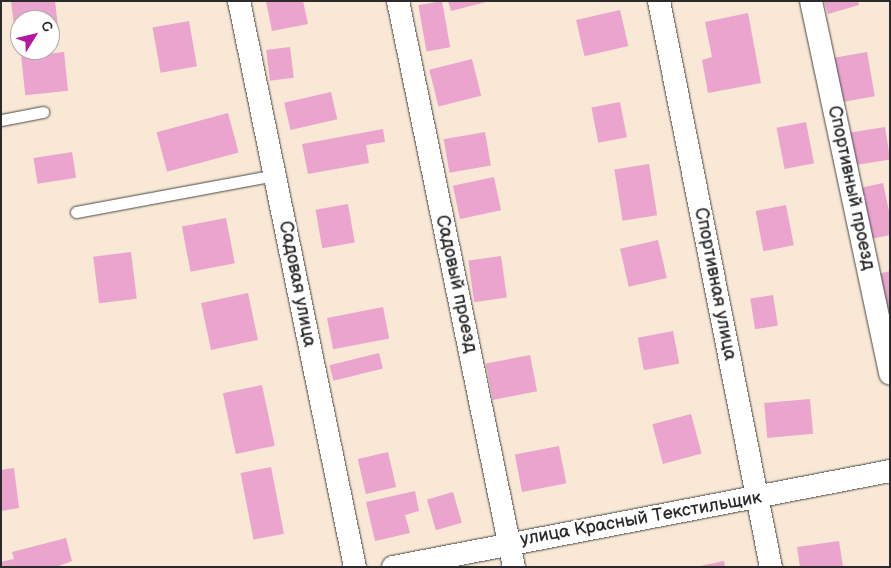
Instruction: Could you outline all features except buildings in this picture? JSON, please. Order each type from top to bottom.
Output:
[{"type":"street","name":"Садовая улица","points":[[239,1],[355,567]]},
{"type":"street","name":"Садовый проезд","points":[[398,1],[514,567]]},
{"type":"street","name":"Спортивная улица","points":[[659,1],[771,567]]},
{"type":"street","name":"Спортивный проезд","points":[[811,1],[890,374]]},
{"type":"street","name":"улица Красный Текстильщик","points":[[393,567],[509,543],[757,498],[890,471]]},
{"type":"lane","points":[[1,120],[43,112]]},
{"type":"lane","points":[[76,212],[275,175]]}]
